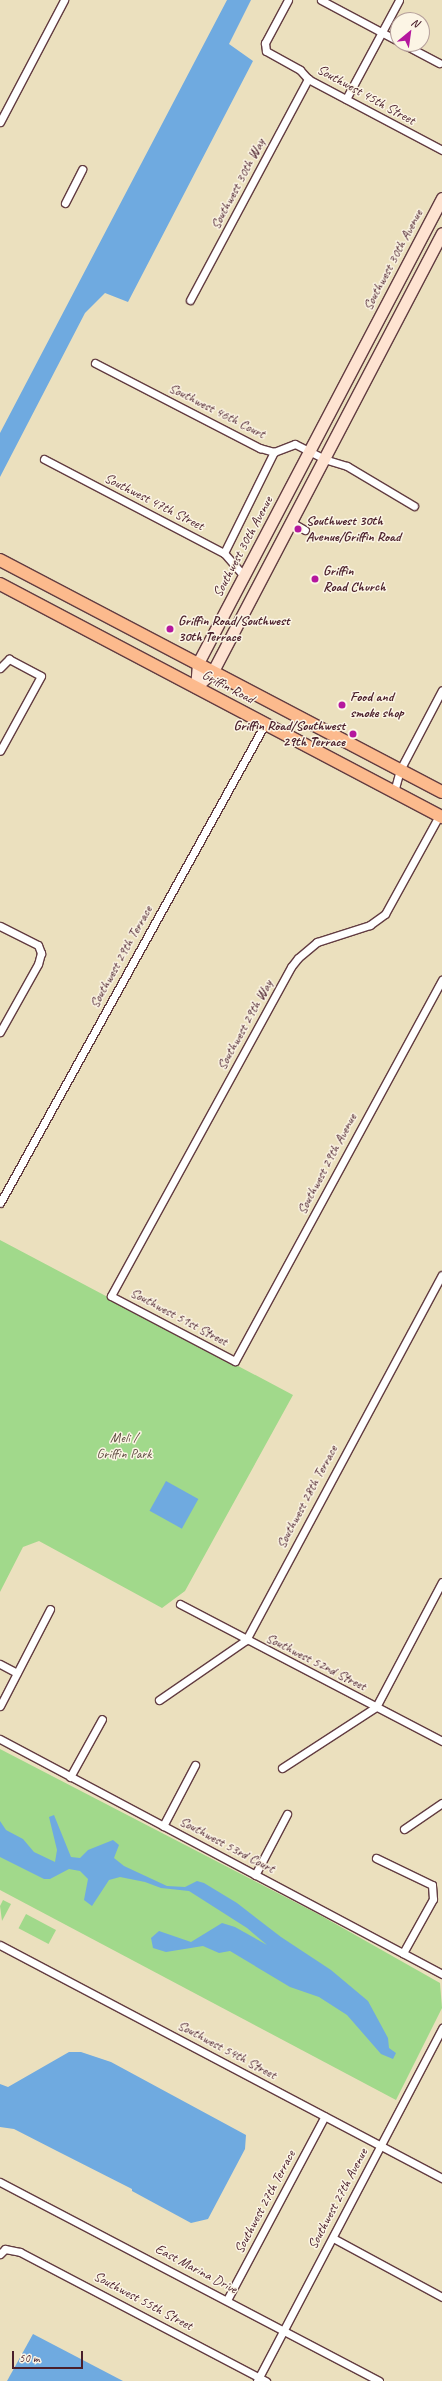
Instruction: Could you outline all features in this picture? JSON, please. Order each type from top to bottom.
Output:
[{"type":"main road","name":"Southwest 30th Avenue","points":[[196,687],[198,663],[442,198]]},
{"type":"main road","points":[[196,687],[213,671],[442,233]]},
{"type":"main road","name":"Griffin Road","points":[[0,560],[442,792]]},
{"type":"main road","name":"Griffin Road","points":[[0,584],[394,792],[441,815]]},
{"type":"street","points":[[0,122],[64,0]]},
{"type":"street","name":"Southwest 45th Street","points":[[288,0],[265,43],[266,51],[300,70],[308,79],[442,150]]},
{"type":"street","points":[[321,0],[390,37]]},
{"type":"street","points":[[346,100],[399,0]]},
{"type":"street","points":[[418,52],[439,63]]},
{"type":"street","name":"Southwest 30th Way","points":[[190,300],[308,79]]},
{"type":"street","points":[[65,203],[82,169]]},
{"type":"street","name":"Southwest 46th Court","points":[[95,363],[260,448],[274,452],[296,444],[324,459],[347,466],[414,506]]},
{"type":"street","points":[[224,552],[274,452]]},
{"type":"street","name":"Southwest 47th Street","points":[[44,459],[224,552],[244,576]]},
{"type":"street","points":[[291,522],[306,530]]},
{"type":"street","points":[[0,751],[40,681],[41,676],[9,659],[2,665]]},
{"type":"street","points":[[394,792],[400,770],[442,690]]},
{"type":"street","name":"Southwest 29th Terrace","points":[[0,1203],[265,724]]},
{"type":"street","name":"Southwest 29th Way","points":[[111,1296],[291,967],[298,958],[318,942],[370,925],[385,914],[441,815]]},
{"type":"street","points":[[0,926],[38,946],[41,953],[38,964],[0,1032]]},
{"type":"street","name":"Southwest 29th Avenue","points":[[235,1361],[442,980]]},
{"type":"street","name":"Southwest 28th Terrace","points":[[160,1700],[246,1640],[442,1275]]},
{"type":"street","name":"Southwest 51st Street","points":[[111,1296],[235,1361]]},
{"type":"street","points":[[282,1768],[376,1707],[442,1582]]},
{"type":"street","name":"Southwest 52nd Street","points":[[180,1604],[246,1640],[442,1741]]},
{"type":"street","points":[[0,1706],[50,1609]]},
{"type":"street","points":[[0,1664],[17,1672]]},
{"type":"street","points":[[70,1777],[102,1719]]},
{"type":"street","name":"Southwest 53rd Court","points":[[0,1739],[442,1974]]},
{"type":"street","points":[[163,1826],[195,1765]]},
{"type":"street","points":[[404,1829],[442,1803]]},
{"type":"street","points":[[255,1875],[287,1814]]},
{"type":"street","points":[[376,1858],[432,1885],[433,1899],[403,1953]]},
{"type":"street","name":"Southwest 54th Street","points":[[0,1945],[442,2178]]},
{"type":"street","name":"Southwest 27th Avenue","points":[[258,2379],[442,2028]]},
{"type":"street","name":"Southwest 27th Terrace","points":[[227,2300],[325,2116]]},
{"type":"street","name":"East Marina Drive","points":[[0,2182],[227,2300],[378,2381]]},
{"type":"street","points":[[332,2238],[442,2297]]},
{"type":"street","name":"Southwest 55th Street","points":[[3,2252],[20,2252],[258,2379],[266,2381]]},
{"type":"green space","name":"Meli / Griffin Park","points":[[0,1240],[293,1395],[185,1591],[162,1608],[39,1541],[23,1547],[0,1592]]},
{"type":"green space","points":[[0,1749],[318,1914],[440,1983],[442,2008],[396,2100],[0,1890]]},
{"type":"green space","points":[[3,1900],[11,1904],[2,1921],[0,1906]]},
{"type":"green space","points":[[26,1914],[56,1930],[49,1944],[18,1928]]},
{"type":"water","points":[[227,0],[251,0],[229,44],[253,61],[128,302],[105,293],[85,313],[0,477],[0,433]]},
{"type":"water","points":[[166,1481],[198,1499],[182,1529],[150,1511]]},
{"type":"water","points":[[54,1815],[71,1857],[80,1858],[88,1850],[113,1840],[119,1845],[114,1858],[124,1866],[167,1886],[185,1887],[197,1881],[204,1883],[237,1903],[281,1937],[331,1970],[368,2001],[388,2038],[389,2048],[396,2053],[393,2059],[381,2054],[347,2015],[319,1997],[290,1987],[230,1951],[219,1953],[203,1946],[166,1952],[153,1948],[151,1938],[159,1931],[191,1942],[222,1923],[235,1927],[267,1945],[247,1928],[189,1891],[161,1888],[145,1882],[120,1877],[109,1880],[92,1906],[84,1900],[88,1879],[80,1871],[69,1869],[50,1879],[44,1879],[0,1857],[0,1821],[6,1830],[23,1839],[34,1852],[55,1862],[57,1850],[49,1817]]},
{"type":"water","points":[[69,2052],[81,2052],[111,2062],[246,2135],[245,2149],[208,2219],[191,2223],[132,2191],[132,2189],[14,2129],[0,2127],[0,2084],[8,2087]]},
{"type":"water","points":[[33,2334],[123,2381],[7,2381]]},
{"type":"place","name":"Southwest 30th Avenue/Griffin Road","points":[[298,529]]},
{"type":"place","name":"Griffin Road Church","points":[[315,579]]},
{"type":"place","name":"Griffin Road/Southwest 30th Terrace","points":[[170,629]]},
{"type":"place","name":"Food and smoke shop","points":[[342,705]]},
{"type":"place","name":"Griffin Road/Southwest 29th Terrace","points":[[353,734]]}]
